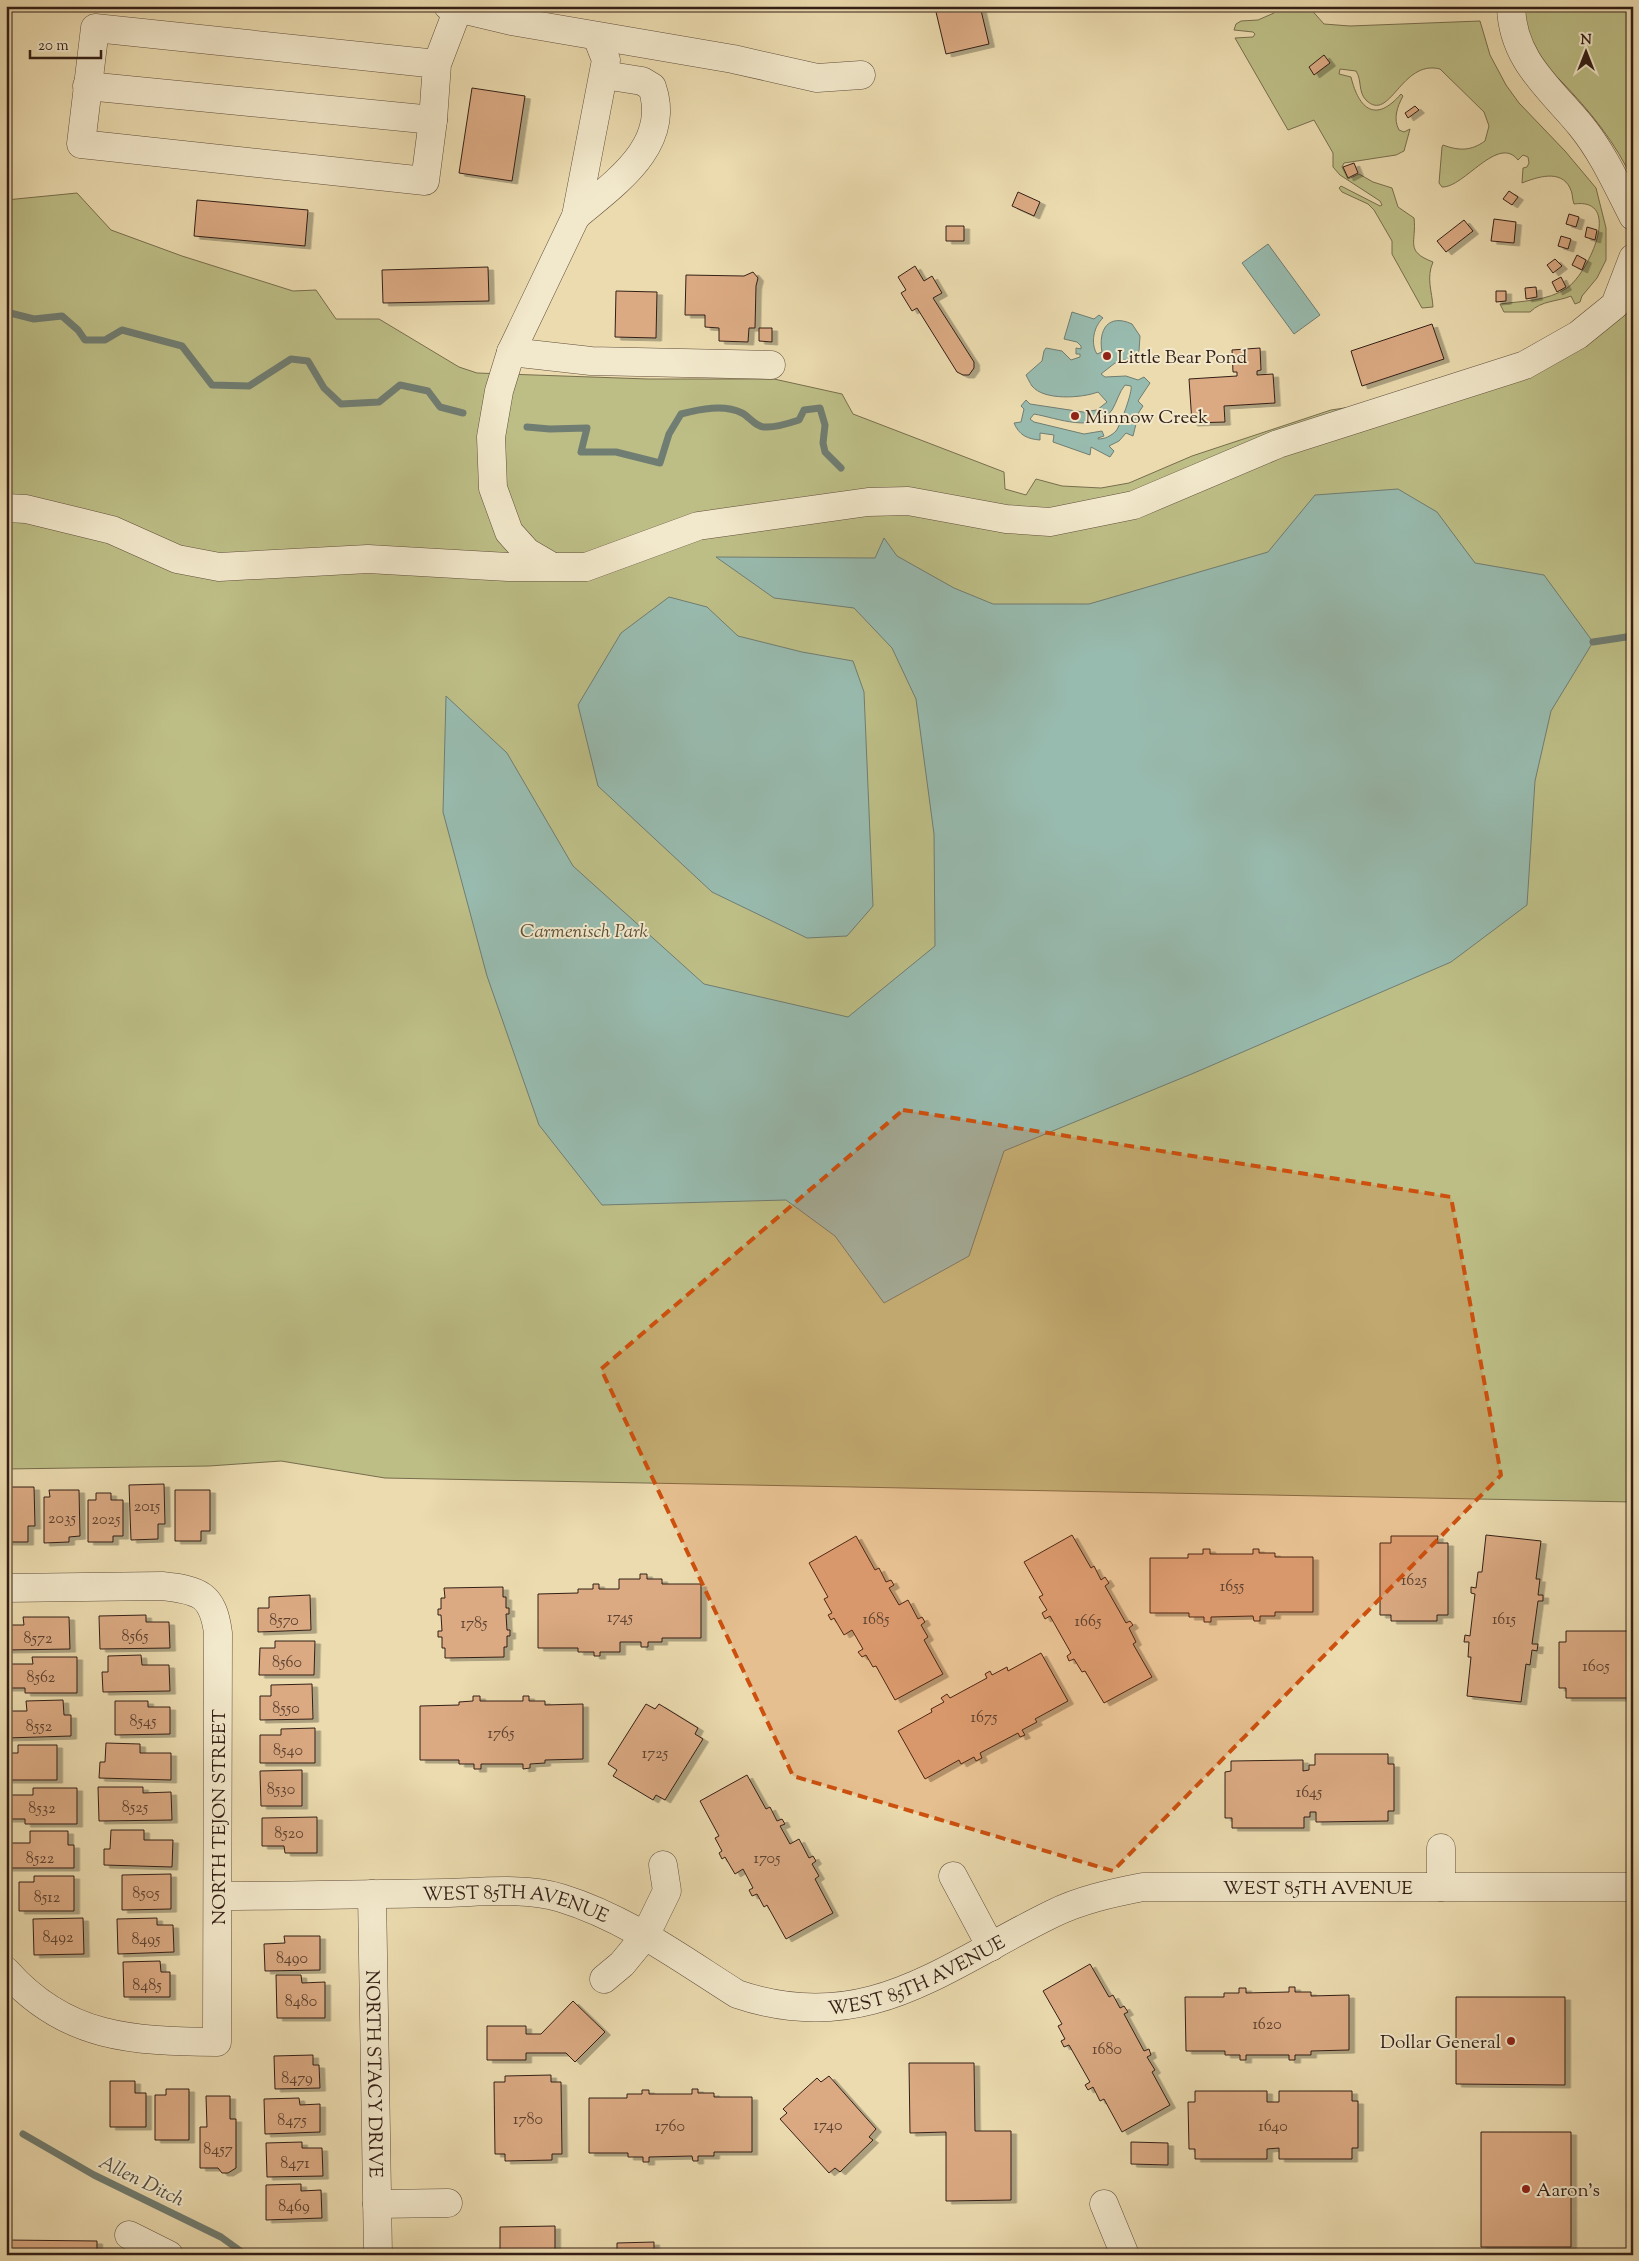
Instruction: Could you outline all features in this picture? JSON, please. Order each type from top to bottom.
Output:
[{"type":"street","points":[[1511,6],[1522,54],[1554,97],[1581,126],[1609,167],[1633,216]]},
{"type":"street","points":[[437,64],[95,28],[81,144],[425,181],[433,120],[437,64],[453,7],[512,21],[597,37],[733,59],[817,78],[861,75]]},
{"type":"street","points":[[551,566],[527,552],[509,532],[493,488],[491,437],[499,391],[511,352],[576,216],[606,60],[597,37]]},
{"type":"street","points":[[576,216],[614,184],[639,159],[652,135],[656,117],[656,100],[652,87],[642,81],[604,74]]},
{"type":"street","points":[[87,86],[433,120]]},
{"type":"street","points":[[6,508],[26,508],[112,530],[177,559],[219,567],[368,559],[508,566],[586,566],[698,526],[868,502],[908,501],[1006,519],[1050,522],[1134,504],[1278,444],[1525,365],[1578,335],[1616,305],[1633,258]]},
{"type":"street","points":[[511,352],[591,361],[771,365]]},
{"type":"street","name":"NORTH TEJON STREET","points":[[6,1588],[162,1586],[187,1588],[204,1597],[216,1613],[218,1633],[217,2042],[159,2041],[123,2037],[89,2028],[57,2014],[25,1992],[6,1970]]},
{"type":"street","points":[[1441,1848],[1441,1887]]},
{"type":"street","points":[[604,1979],[622,1964],[645,1936],[667,1891],[663,1865]]},
{"type":"street","points":[[953,1876],[991,1947]]},
{"type":"street","name":"WEST 85TH AVENUE","points":[[218,1896],[493,1892],[541,1894],[559,1897],[597,1910],[645,1936],[737,1994],[796,2008],[819,2009],[857,2004],[891,1996],[936,1976],[1054,1913],[1106,1894],[1143,1887],[1633,1887]]},
{"type":"street","name":"NORTH STACY DRIVE","points":[[372,1894],[378,2255]]},
{"type":"street","points":[[377,2204],[448,2203]]},
{"type":"street","points":[[1104,2204],[1125,2255]]},
{"type":"street","points":[[129,2235],[169,2255]]},
{"type":"highlighted area","points":[[903,1110],[1451,1197],[1501,1475],[1113,1871],[793,1776],[601,1369]]},
{"type":"green space","points":[[1275,6],[1308,6],[1324,24],[1350,26],[1480,21],[1490,55],[1506,85],[1519,103],[1565,151],[1596,188],[1606,228],[1606,260],[1597,278],[1582,296],[1580,302],[1575,304],[1571,296],[1545,303],[1530,312],[1504,312],[1500,304],[1552,296],[1567,288],[1584,268],[1592,253],[1599,224],[1597,212],[1589,205],[1574,204],[1571,190],[1561,178],[1548,176],[1522,183],[1523,168],[1527,167],[1529,163],[1528,157],[1523,155],[1518,160],[1510,154],[1501,153],[1491,157],[1460,180],[1442,187],[1439,183],[1443,145],[1465,149],[1475,147],[1485,141],[1489,126],[1484,112],[1440,69],[1427,68],[1415,73],[1390,98],[1382,104],[1374,105],[1364,97],[1356,71],[1340,69],[1339,74],[1351,77],[1359,98],[1370,109],[1384,108],[1401,94],[1403,96],[1396,117],[1399,130],[1404,132],[1410,129],[1404,151],[1396,155],[1344,163],[1342,167],[1348,179],[1359,174],[1373,182],[1392,188],[1398,207],[1414,218],[1415,250],[1424,258],[1433,262],[1430,279],[1433,307],[1422,308],[1392,254],[1392,241],[1374,210],[1368,204],[1342,192],[1339,188],[1341,186],[1380,206],[1382,205],[1380,201],[1340,175],[1333,167],[1333,153],[1314,120],[1288,130],[1235,38],[1253,37],[1255,34],[1253,32],[1234,30],[1236,24],[1241,21],[1258,20],[1274,13]]},
{"type":"green space","points":[[1528,6],[1627,6],[1626,9],[1633,12],[1633,181],[1611,141],[1592,116],[1530,49],[1524,30]]},
{"type":"green space","name":"Carmenisch Park","points":[[77,193],[111,230],[182,256],[293,291],[316,290],[336,319],[379,319],[459,367],[477,373],[648,379],[774,379],[842,394],[853,414],[1004,472],[1005,489],[1026,495],[1036,479],[1062,486],[1101,488],[1129,483],[1192,456],[1331,410],[1504,384],[1633,294],[1633,1502],[385,1478],[281,1461],[209,1466],[6,1469],[6,200]]},
{"type":"water","points":[[1268,244],[1320,315],[1294,334],[1242,263]]},
{"type":"water","points":[[1072,312],[1094,319],[1099,315],[1103,318],[1097,325],[1093,340],[1097,354],[1102,352],[1103,331],[1111,322],[1124,321],[1132,324],[1140,336],[1139,351],[1134,357],[1115,363],[1101,374],[1105,377],[1126,376],[1138,380],[1144,377],[1150,383],[1138,401],[1143,406],[1139,412],[1133,436],[1126,433],[1119,441],[1109,446],[1114,451],[1110,457],[1091,447],[1090,455],[1053,442],[1054,435],[1040,433],[1040,440],[1031,439],[1018,431],[1014,423],[1021,422],[1024,409],[1021,406],[1026,400],[1030,404],[1083,412],[1097,410],[1107,402],[1098,392],[1083,396],[1064,397],[1045,394],[1032,386],[1026,375],[1042,361],[1046,348],[1062,351],[1071,360],[1080,357],[1080,354],[1076,354],[1076,348],[1081,349],[1081,346],[1077,342],[1064,339]],"holes":[[[1125,385],[1131,386],[1128,401],[1118,428],[1114,433],[1105,438],[1098,439],[1104,436],[1102,431],[1084,434],[1034,422],[1030,419],[1034,414],[1064,421],[1086,423],[1096,421],[1105,417],[1112,410]]]},
{"type":"water","points":[[1398,489],[1437,512],[1475,563],[1544,575],[1593,642],[1551,711],[1535,781],[1527,905],[1451,962],[1194,1073],[1004,1151],[969,1256],[884,1303],[835,1236],[786,1200],[602,1205],[539,1125],[487,976],[443,812],[446,696],[507,753],[573,866],[704,984],[848,1017],[935,946],[934,834],[916,699],[892,648],[854,608],[774,598],[716,557],[875,558],[884,538],[897,556],[954,588],[993,604],[1089,604],[1268,552],[1315,495]]},
{"type":"water","points":[[669,597],[707,607],[738,636],[802,652],[853,661],[864,692],[873,906],[847,936],[807,938],[712,892],[598,786],[578,705],[621,633]]},
{"type":"building","points":[[960,6],[980,6],[989,44],[946,54],[936,12]]},
{"type":"building","points":[[1324,55],[1330,63],[1314,75],[1309,67]]},
{"type":"building","points":[[472,88],[525,96],[512,181],[459,173]]},
{"type":"building","points":[[1415,106],[1419,110],[1408,118],[1405,113]]},
{"type":"building","points":[[1354,163],[1358,173],[1348,178],[1343,167]]},
{"type":"building","points":[[1509,191],[1518,197],[1512,205],[1503,199]]},
{"type":"building","points":[[1018,192],[1040,202],[1034,216],[1012,206]]},
{"type":"building","points":[[197,200],[308,210],[305,246],[194,236]]},
{"type":"building","points":[[1569,214],[1579,217],[1576,227],[1566,224]]},
{"type":"building","points":[[1494,219],[1516,222],[1514,243],[1491,241]]},
{"type":"building","points":[[1464,220],[1473,231],[1446,252],[1437,241]]},
{"type":"building","points":[[946,226],[964,226],[964,241],[946,241]]},
{"type":"building","points":[[1587,227],[1597,230],[1595,240],[1585,237]]},
{"type":"building","points":[[1561,236],[1571,239],[1568,249],[1558,246]]},
{"type":"building","points":[[1577,255],[1586,260],[1582,270],[1572,265]]},
{"type":"building","points":[[1555,259],[1562,266],[1553,273],[1547,265]]},
{"type":"building","points":[[915,266],[924,281],[932,276],[942,293],[933,298],[974,362],[974,368],[969,375],[957,372],[917,308],[912,311],[901,293],[906,290],[898,277]]},
{"type":"building","points":[[488,267],[489,301],[383,303],[382,270]]},
{"type":"building","points":[[753,272],[758,278],[756,286],[755,328],[749,328],[748,342],[719,341],[719,328],[705,327],[705,315],[685,315],[686,275],[744,276]]},
{"type":"building","points":[[1561,277],[1566,287],[1557,292],[1552,282]]},
{"type":"building","points":[[1536,287],[1537,297],[1526,299],[1525,288]]},
{"type":"building","points":[[616,291],[657,292],[656,338],[615,337]]},
{"type":"building","points":[[1496,291],[1506,291],[1506,301],[1496,302]]},
{"type":"building","points":[[1432,324],[1444,359],[1362,386],[1351,351]]},
{"type":"building","points":[[759,328],[772,328],[772,342],[759,341]]},
{"type":"building","points":[[1260,348],[1261,370],[1257,371],[1257,375],[1273,374],[1275,403],[1224,406],[1225,422],[1192,423],[1189,379],[1237,376],[1237,372],[1233,372],[1232,350]]},
{"type":"building","points":[[164,1484],[165,1524],[158,1524],[158,1539],[131,1540],[129,1485]]},
{"type":"building","points":[[6,1487],[34,1487],[35,1526],[28,1526],[28,1542],[6,1542]]},
{"type":"building","points":[[49,1490],[79,1490],[80,1536],[69,1537],[69,1542],[44,1543],[44,1497],[50,1497]]},
{"type":"building","points":[[175,1490],[210,1490],[210,1531],[201,1531],[201,1541],[175,1541]]},
{"type":"building","points":[[96,1493],[111,1493],[111,1500],[123,1500],[123,1536],[113,1536],[113,1542],[88,1542],[88,1500],[96,1500]]},
{"type":"building","points":[[1072,1535],[1091,1568],[1094,1566],[1101,1580],[1105,1577],[1109,1583],[1105,1586],[1126,1623],[1130,1621],[1133,1625],[1129,1628],[1136,1642],[1133,1644],[1152,1677],[1104,1703],[1085,1671],[1082,1672],[1074,1659],[1069,1661],[1067,1656],[1071,1653],[1050,1616],[1045,1619],[1042,1613],[1047,1610],[1039,1597],[1043,1595],[1024,1562]]},
{"type":"building","points":[[1486,1535],[1541,1541],[1536,1579],[1540,1579],[1538,1595],[1543,1595],[1543,1601],[1538,1601],[1532,1644],[1538,1644],[1537,1651],[1532,1650],[1530,1665],[1526,1664],[1521,1702],[1467,1696],[1471,1657],[1468,1657],[1469,1642],[1464,1642],[1465,1635],[1470,1636],[1475,1594],[1471,1593],[1471,1587],[1476,1588],[1478,1572],[1482,1572]]},
{"type":"building","points":[[856,1536],[875,1570],[879,1568],[886,1582],[891,1580],[894,1585],[889,1588],[899,1605],[908,1600],[918,1619],[922,1617],[925,1622],[921,1625],[928,1637],[924,1640],[943,1674],[895,1700],[876,1666],[873,1667],[866,1655],[862,1657],[858,1652],[863,1649],[852,1630],[844,1635],[834,1618],[831,1620],[828,1615],[832,1613],[824,1599],[828,1597],[809,1563]]},
{"type":"building","points":[[1391,1536],[1438,1536],[1437,1543],[1448,1543],[1448,1615],[1437,1615],[1437,1621],[1391,1621],[1391,1615],[1380,1615],[1380,1543],[1391,1543]]},
{"type":"building","points":[[1203,1549],[1210,1549],[1210,1554],[1253,1554],[1253,1549],[1259,1549],[1259,1553],[1275,1553],[1275,1557],[1313,1557],[1313,1612],[1275,1612],[1275,1616],[1260,1616],[1260,1621],[1254,1621],[1253,1616],[1211,1617],[1211,1622],[1204,1622],[1204,1617],[1189,1617],[1189,1613],[1150,1613],[1150,1558],[1188,1558],[1188,1554],[1203,1554]]},
{"type":"building","points":[[640,1574],[647,1574],[647,1579],[662,1579],[662,1584],[701,1584],[701,1638],[662,1638],[662,1642],[648,1642],[648,1647],[641,1647],[641,1642],[620,1642],[620,1652],[600,1652],[600,1656],[594,1656],[594,1652],[578,1652],[578,1648],[538,1648],[538,1594],[578,1593],[578,1589],[593,1589],[593,1584],[599,1584],[599,1589],[619,1589],[619,1579],[640,1579]]},
{"type":"building","points":[[503,1587],[503,1597],[506,1597],[506,1608],[509,1608],[509,1614],[506,1614],[507,1630],[510,1630],[510,1636],[507,1636],[507,1647],[504,1647],[504,1657],[445,1658],[445,1648],[442,1648],[442,1637],[438,1637],[438,1631],[442,1631],[441,1615],[438,1615],[438,1609],[441,1609],[441,1598],[445,1598],[444,1588]]},
{"type":"building","points":[[310,1595],[311,1630],[258,1632],[258,1608],[269,1608],[269,1597]]},
{"type":"building","points":[[146,1615],[146,1622],[169,1622],[170,1648],[100,1649],[99,1616]]},
{"type":"building","points":[[23,1617],[69,1617],[70,1649],[6,1650],[6,1625],[24,1625]]},
{"type":"building","points":[[1566,1631],[1633,1631],[1633,1698],[1566,1698],[1566,1688],[1559,1688],[1559,1642],[1566,1642]]},
{"type":"building","points":[[275,1641],[315,1641],[314,1675],[259,1675],[260,1648],[275,1648]]},
{"type":"building","points":[[1041,1653],[1068,1701],[1035,1719],[1037,1722],[1022,1730],[1025,1735],[1020,1737],[1018,1733],[980,1753],[982,1758],[976,1761],[974,1757],[961,1764],[959,1760],[925,1779],[898,1731],[932,1712],[931,1709],[944,1702],[941,1698],[947,1694],[950,1698],[987,1678],[985,1674],[990,1671],[992,1675],[1007,1667],[1008,1671]]},
{"type":"building","points":[[141,1655],[142,1665],[169,1665],[170,1691],[103,1692],[102,1672],[108,1672],[108,1656]]},
{"type":"building","points":[[32,1657],[77,1657],[77,1693],[25,1693],[25,1688],[6,1688],[6,1664],[33,1664]]},
{"type":"building","points":[[312,1684],[313,1719],[260,1720],[260,1696],[271,1696],[271,1685]]},
{"type":"building","points":[[473,1696],[480,1696],[480,1701],[523,1701],[523,1696],[529,1696],[529,1701],[545,1701],[545,1705],[583,1704],[583,1759],[545,1760],[545,1763],[530,1764],[530,1768],[523,1769],[523,1764],[481,1764],[481,1769],[474,1769],[474,1764],[459,1764],[459,1760],[420,1760],[420,1706],[459,1705],[459,1702],[473,1701]]},
{"type":"building","points":[[63,1700],[64,1715],[71,1715],[71,1736],[6,1738],[6,1711],[27,1711],[26,1701]]},
{"type":"building","points":[[115,1701],[148,1701],[148,1707],[170,1707],[170,1734],[115,1735]]},
{"type":"building","points":[[646,1704],[655,1709],[659,1704],[698,1728],[695,1734],[703,1739],[665,1800],[656,1795],[653,1800],[613,1776],[617,1770],[608,1764]]},
{"type":"building","points":[[315,1728],[315,1763],[260,1763],[260,1735],[281,1735],[281,1729]]},
{"type":"building","points":[[106,1743],[140,1744],[140,1753],[171,1753],[171,1780],[99,1778],[100,1762],[105,1762]]},
{"type":"building","points":[[18,1745],[57,1745],[57,1780],[6,1780],[6,1753],[18,1753]]},
{"type":"building","points":[[1315,1754],[1388,1754],[1388,1764],[1394,1764],[1394,1811],[1388,1811],[1388,1821],[1316,1822],[1316,1812],[1310,1812],[1310,1817],[1304,1817],[1304,1828],[1232,1828],[1232,1818],[1225,1818],[1225,1772],[1231,1771],[1231,1761],[1303,1760],[1303,1771],[1309,1770],[1309,1765],[1315,1765]]},
{"type":"building","points":[[302,1770],[302,1806],[261,1806],[260,1771]]},
{"type":"building","points":[[747,1775],[766,1809],[770,1807],[777,1821],[782,1819],[785,1824],[780,1826],[790,1844],[799,1839],[809,1858],[813,1856],[816,1861],[812,1864],[819,1876],[815,1879],[833,1913],[786,1939],[767,1905],[764,1907],[757,1894],[752,1896],[749,1890],[753,1888],[743,1869],[735,1874],[725,1857],[722,1859],[719,1853],[722,1851],[715,1838],[719,1836],[700,1801]]},
{"type":"building","points":[[98,1787],[143,1787],[143,1793],[171,1792],[172,1820],[99,1821]]},
{"type":"building","points":[[33,1788],[77,1788],[77,1824],[25,1824],[25,1819],[6,1819],[6,1795],[33,1795]]},
{"type":"building","points":[[317,1817],[317,1853],[285,1853],[284,1846],[262,1846],[262,1818]]},
{"type":"building","points":[[111,1830],[144,1830],[144,1840],[173,1840],[172,1867],[104,1865],[104,1849],[110,1849]]},
{"type":"building","points":[[30,1831],[68,1831],[68,1845],[74,1845],[74,1868],[6,1868],[6,1843],[30,1843]]},
{"type":"building","points":[[171,1874],[171,1909],[122,1910],[122,1875]]},
{"type":"building","points":[[34,1876],[74,1876],[74,1911],[19,1911],[19,1882],[34,1882]]},
{"type":"building","points":[[83,1918],[84,1954],[34,1955],[33,1919]]},
{"type":"building","points":[[157,1918],[157,1925],[173,1925],[174,1952],[118,1954],[117,1919]]},
{"type":"building","points":[[284,1936],[320,1936],[320,1970],[265,1971],[264,1944],[285,1943]]},
{"type":"building","points":[[160,1961],[161,1972],[170,1972],[170,1997],[124,1997],[123,1962]]},
{"type":"building","points":[[1090,1964],[1109,1997],[1113,1995],[1120,2008],[1124,2006],[1128,2012],[1124,2014],[1144,2051],[1149,2049],[1151,2055],[1147,2057],[1155,2070],[1152,2072],[1170,2105],[1122,2132],[1104,2099],[1100,2101],[1093,2087],[1088,2090],[1085,2085],[1090,2082],[1069,2045],[1064,2047],[1061,2041],[1065,2039],[1058,2026],[1062,2024],[1043,1991]]},
{"type":"building","points":[[276,1975],[301,1975],[302,1983],[325,1982],[325,2018],[277,2018]]},
{"type":"building","points":[[1289,1987],[1295,1987],[1295,1992],[1311,1992],[1311,1996],[1349,1995],[1349,2050],[1311,2051],[1311,2055],[1295,2055],[1295,2060],[1289,2060],[1289,2055],[1246,2055],[1246,2060],[1240,2060],[1240,2055],[1225,2055],[1225,2051],[1186,2051],[1185,1997],[1224,1997],[1224,1993],[1239,1993],[1239,1988],[1246,1988],[1246,1993],[1289,1992]]},
{"type":"building","name":"Dollar General","points":[[1456,1997],[1565,1997],[1565,2085],[1456,2084]]},
{"type":"building","points":[[573,2001],[605,2032],[575,2062],[566,2053],[526,2053],[526,2060],[487,2060],[487,2026],[526,2026],[526,2034],[541,2034]]},
{"type":"building","points":[[313,2055],[313,2065],[319,2065],[320,2088],[275,2089],[274,2056]]},
{"type":"building","points":[[909,2063],[974,2063],[975,2131],[1011,2131],[1011,2200],[946,2201],[946,2132],[910,2133]]},
{"type":"building","points":[[551,2075],[551,2082],[561,2082],[562,2154],[552,2154],[552,2160],[505,2161],[505,2154],[495,2154],[494,2082],[505,2082],[505,2076]]},
{"type":"building","points":[[829,2076],[876,2129],[869,2137],[873,2140],[840,2172],[835,2168],[829,2173],[780,2119],[787,2113],[783,2109],[817,2078],[821,2082]]},
{"type":"building","points":[[110,2081],[135,2081],[135,2093],[146,2093],[146,2127],[110,2127]]},
{"type":"building","points":[[166,2089],[189,2089],[189,2140],[155,2140],[155,2095],[166,2095]]},
{"type":"building","points":[[692,2089],[698,2089],[698,2093],[714,2093],[714,2097],[752,2097],[752,2152],[714,2152],[714,2156],[698,2156],[698,2161],[693,2161],[692,2156],[649,2157],[649,2162],[643,2162],[643,2157],[628,2157],[628,2153],[589,2153],[589,2098],[627,2098],[627,2094],[642,2094],[642,2090],[649,2090],[649,2094],[692,2094]]},
{"type":"building","points":[[1195,2091],[1267,2091],[1267,2102],[1279,2102],[1279,2091],[1352,2091],[1352,2101],[1358,2101],[1358,2148],[1352,2148],[1352,2159],[1279,2159],[1279,2148],[1267,2149],[1267,2159],[1195,2159],[1195,2149],[1189,2149],[1188,2102],[1195,2102]]},
{"type":"building","points":[[206,2096],[230,2096],[230,2119],[236,2119],[236,2168],[228,2173],[222,2173],[218,2168],[200,2168],[200,2127],[207,2127]]},
{"type":"building","points":[[299,2098],[300,2105],[320,2104],[320,2132],[265,2134],[264,2099]]},
{"type":"building","name":"Aaron's","points":[[1481,2132],[1571,2132],[1571,2247],[1481,2247]]},
{"type":"building","points":[[302,2142],[302,2148],[322,2148],[323,2176],[267,2177],[266,2143]]},
{"type":"building","points":[[1131,2142],[1168,2143],[1168,2165],[1131,2164]]},
{"type":"building","points":[[301,2184],[301,2191],[321,2190],[322,2218],[266,2220],[266,2185]]},
{"type":"building","points":[[555,2226],[555,2255],[500,2255],[500,2227]]},
{"type":"building","points":[[6,2240],[97,2241],[97,2255],[6,2255]]},
{"type":"building","points":[[654,2242],[654,2255],[617,2255],[617,2243]]},
{"type":"waterway","points":[[6,312],[34,319],[62,316],[78,330],[85,340],[105,340],[122,330],[182,346],[212,385],[249,386],[291,359],[308,361],[324,388],[341,404],[379,402],[400,385],[428,391],[440,407],[463,413]]},
{"type":"waterway","points":[[527,427],[550,429],[587,428],[581,452],[616,452],[660,463],[669,434],[681,414],[704,409],[720,408],[735,410],[761,427],[769,427],[799,420],[804,410],[820,408],[825,425],[823,443],[825,452],[841,468]]},
{"type":"waterway","points":[[1593,642],[1633,636]]},
{"type":"waterway","name":"Allen Ditch","points":[[23,2134],[94,2175],[221,2237],[246,2255]]},
{"type":"place","name":"Little Bear Pond","points":[[1107,356]]},
{"type":"place","name":"Minnow Creek","points":[[1075,416]]},
{"type":"place","name":"Dollar General","points":[[1511,2041]]},
{"type":"place","name":"Aaron's","points":[[1526,2189]]}]
